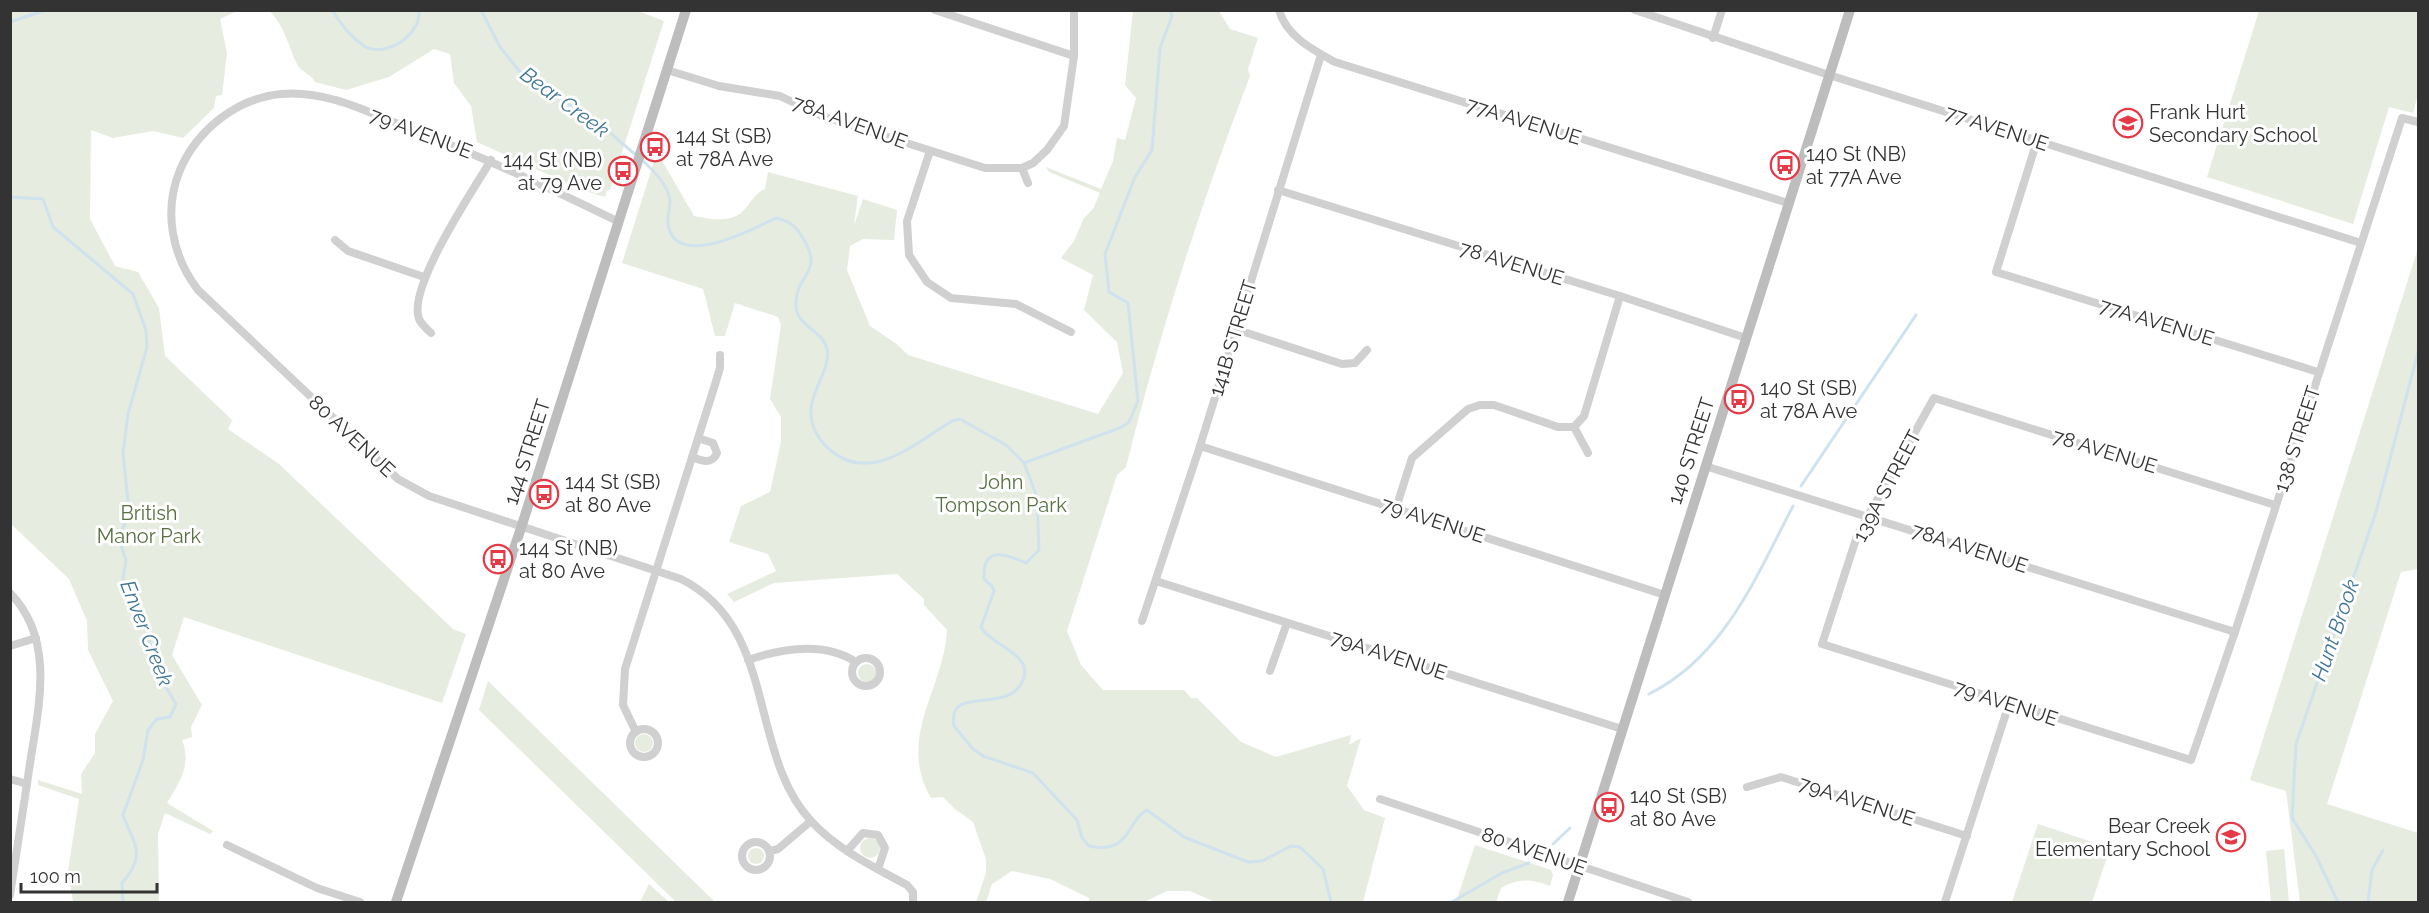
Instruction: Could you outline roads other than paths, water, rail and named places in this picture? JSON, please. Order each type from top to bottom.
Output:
[{"type":"main road","name":"144 STREET","points":[[396,903],[521,528],[686,10]]},
{"type":"main road","name":"140 STREET","points":[[1568,903],[1850,10]]},
{"type":"street","points":[[935,10],[1074,56],[1074,10]]},
{"type":"street","name":"77A AVENUE","points":[[1279,10],[1289,30],[1321,55],[1335,62],[1788,202]]},
{"type":"street","name":"77 AVENUE","points":[[1635,10],[1713,38],[2361,243]]},
{"type":"street","points":[[1713,38],[1722,10]]},
{"type":"street","name":"141B STREET","points":[[1142,621],[1200,446],[1321,55]]},
{"type":"street","name":"78A AVENUE","points":[[667,70],[719,86],[773,94],[822,116],[986,168],[1022,168],[1033,163],[1053,143],[1064,126],[1074,56]]},
{"type":"street","name":"79 AVENUE","points":[[210,302],[193,283],[182,265],[172,230],[174,188],[194,146],[207,130],[227,113],[279,94],[315,95],[352,106],[491,160],[619,222]]},
{"type":"street","name":"138 STREET","points":[[2191,760],[2235,632],[2402,118],[2418,122]]},
{"type":"street","name":"77A AVENUE","points":[[2037,141],[1996,272],[2318,372]]},
{"type":"street","points":[[930,151],[907,221],[909,255],[927,282],[951,298],[1016,304],[1071,332]]},
{"type":"street","points":[[431,333],[419,321],[417,310],[424,277],[491,160]]},
{"type":"street","points":[[1022,168],[1028,183]]},
{"type":"street","name":"78 AVENUE","points":[[1278,190],[1620,296],[1746,338]]},
{"type":"street","points":[[335,240],[348,251],[424,277]]},
{"type":"street","points":[[1396,508],[1412,458],[1468,409],[1480,405],[1494,405],[1558,427],[1574,427],[1584,416],[1620,296]]},
{"type":"street","name":"80 AVENUE","points":[[210,302],[398,479],[429,496],[656,571],[697,587],[717,603],[738,633],[785,777],[811,821],[847,851],[907,885],[913,892],[913,903]]},
{"type":"street","points":[[1235,329],[1342,364],[1355,363],[1367,350]]},
{"type":"street","points":[[636,732],[622,705],[622,685],[720,368],[720,355]]},
{"type":"street","name":"78 AVENUE","points":[[1934,398],[2275,505]]},
{"type":"street","name":"139A STREET","points":[[1822,644],[1857,536],[1934,398]]},
{"type":"street","points":[[1574,427],[1588,453]]},
{"type":"street","points":[[692,457],[710,461],[717,453],[713,443],[698,438]]},
{"type":"street","name":"79 AVENUE","points":[[1200,446],[1665,595]]},
{"type":"street","name":"78A AVENUE","points":[[1705,466],[2235,632]]},
{"type":"street","name":"79A AVENUE","points":[[1156,581],[1622,729]]},
{"type":"street","points":[[10,593],[29,617],[36,638],[41,689],[10,895]]},
{"type":"street","points":[[1270,671],[1287,623]]},
{"type":"street","points":[[10,646],[36,638]]},
{"type":"street","name":"79 AVENUE","points":[[1822,644],[2191,760]]},
{"type":"street","points":[[748,660],[770,653],[807,648],[841,652],[856,662]]},
{"type":"street","points":[[1946,903],[2009,704]]},
{"type":"street","name":"79A AVENUE","points":[[1747,787],[1781,777],[1967,836]]},
{"type":"street","points":[[10,779],[27,784]]},
{"type":"street","name":"80 AVENUE","points":[[1380,799],[1688,903]]},
{"type":"street","points":[[770,851],[778,849],[811,821]]},
{"type":"street","points":[[847,851],[863,833],[878,835],[885,848],[878,869]]},
{"type":"street","points":[[227,845],[321,889],[360,903]]},
{"type":"waterway","name":"Bear Creek","points":[[10,22],[46,10]]},
{"type":"waterway","name":"Bear Creek","points":[[332,10],[360,43],[373,49],[392,47],[401,42],[415,28],[419,10]]},
{"type":"waterway","name":"Bear Creek","points":[[481,10],[500,47],[520,72],[601,125],[637,156]]},
{"type":"waterway","points":[[1024,463],[1122,427],[1129,422],[1138,401],[1128,303],[1109,292],[1105,254],[1135,177],[1152,150],[1160,48],[1172,16],[1170,10]]},
{"type":"waterway","name":"Bear Creek","points":[[642,160],[667,190],[670,201],[668,224],[674,238],[685,244],[699,246],[716,243],[776,218],[796,228],[801,235],[811,258],[808,273],[797,295],[796,306],[801,319],[821,337],[827,349],[826,364],[814,395],[811,416],[816,432],[830,450],[845,460],[861,463],[877,462],[893,457],[952,421],[960,419],[1006,445],[1024,463],[1037,497],[1039,550],[1026,563],[1003,555],[991,557],[987,561],[984,568],[984,579],[994,591],[981,627],[992,639],[1016,655],[1025,669],[1024,677],[1017,689],[1007,696],[969,702],[960,706],[954,713],[954,726],[973,749],[983,756],[1033,773],[1077,820],[1082,838],[1089,846],[1113,846],[1121,841],[1140,815],[1147,810],[1184,837],[1248,862],[1262,861],[1291,846],[1300,847],[1323,869],[1331,902]]},
{"type":"waterway","name":"Enver Creek","points":[[10,197],[43,199],[53,227],[133,294],[146,330],[147,347],[128,414],[123,453],[129,511],[119,540],[126,560],[123,579],[137,594],[158,674],[176,704],[170,717],[157,719],[148,730],[143,760],[123,815],[136,849],[135,864],[122,883],[123,902]]},
{"type":"waterway","points":[[1801,486],[1916,315]]},
{"type":"waterway","name":"Hunt Brook","points":[[2338,902],[2316,856],[2292,818],[2296,744],[2376,512],[2418,352]]},
{"type":"waterway","points":[[1649,694],[1675,678],[1698,659],[1718,637],[1751,587],[1793,506]]},
{"type":"waterway","points":[[1553,844],[1570,828]]},
{"type":"waterway","points":[[2368,902],[2372,870],[2383,850]]},
{"type":"waterway","points":[[1452,902],[1502,873],[1529,863]]},
{"type":"place","name":"Frank Hurt Secondary School","points":[[2128,123]]},
{"type":"place","name":"144 St (SB) at 78A Ave","points":[[655,147]]},
{"type":"place","name":"140 St (NB) at 77A Ave","points":[[1785,165]]},
{"type":"place","name":"144 St (NB) at 79 Ave","points":[[623,171]]},
{"type":"place","name":"140 St (SB) at 78A Ave","points":[[1739,399]]},
{"type":"place","name":"144 St (SB) at 80 Ave","points":[[544,494]]},
{"type":"place","name":"144 St (NB) at 80 Ave","points":[[498,559]]},
{"type":"place","name":"140 St (SB) at 80 Ave","points":[[1609,807]]},
{"type":"place","name":"Bear Creek Elementary School","points":[[2231,837]]},
{"type":"park label","name":"John Tompson Park","points":[[1001,494]]},
{"type":"park label","name":"British Manor Park","points":[[149,524]]}]
